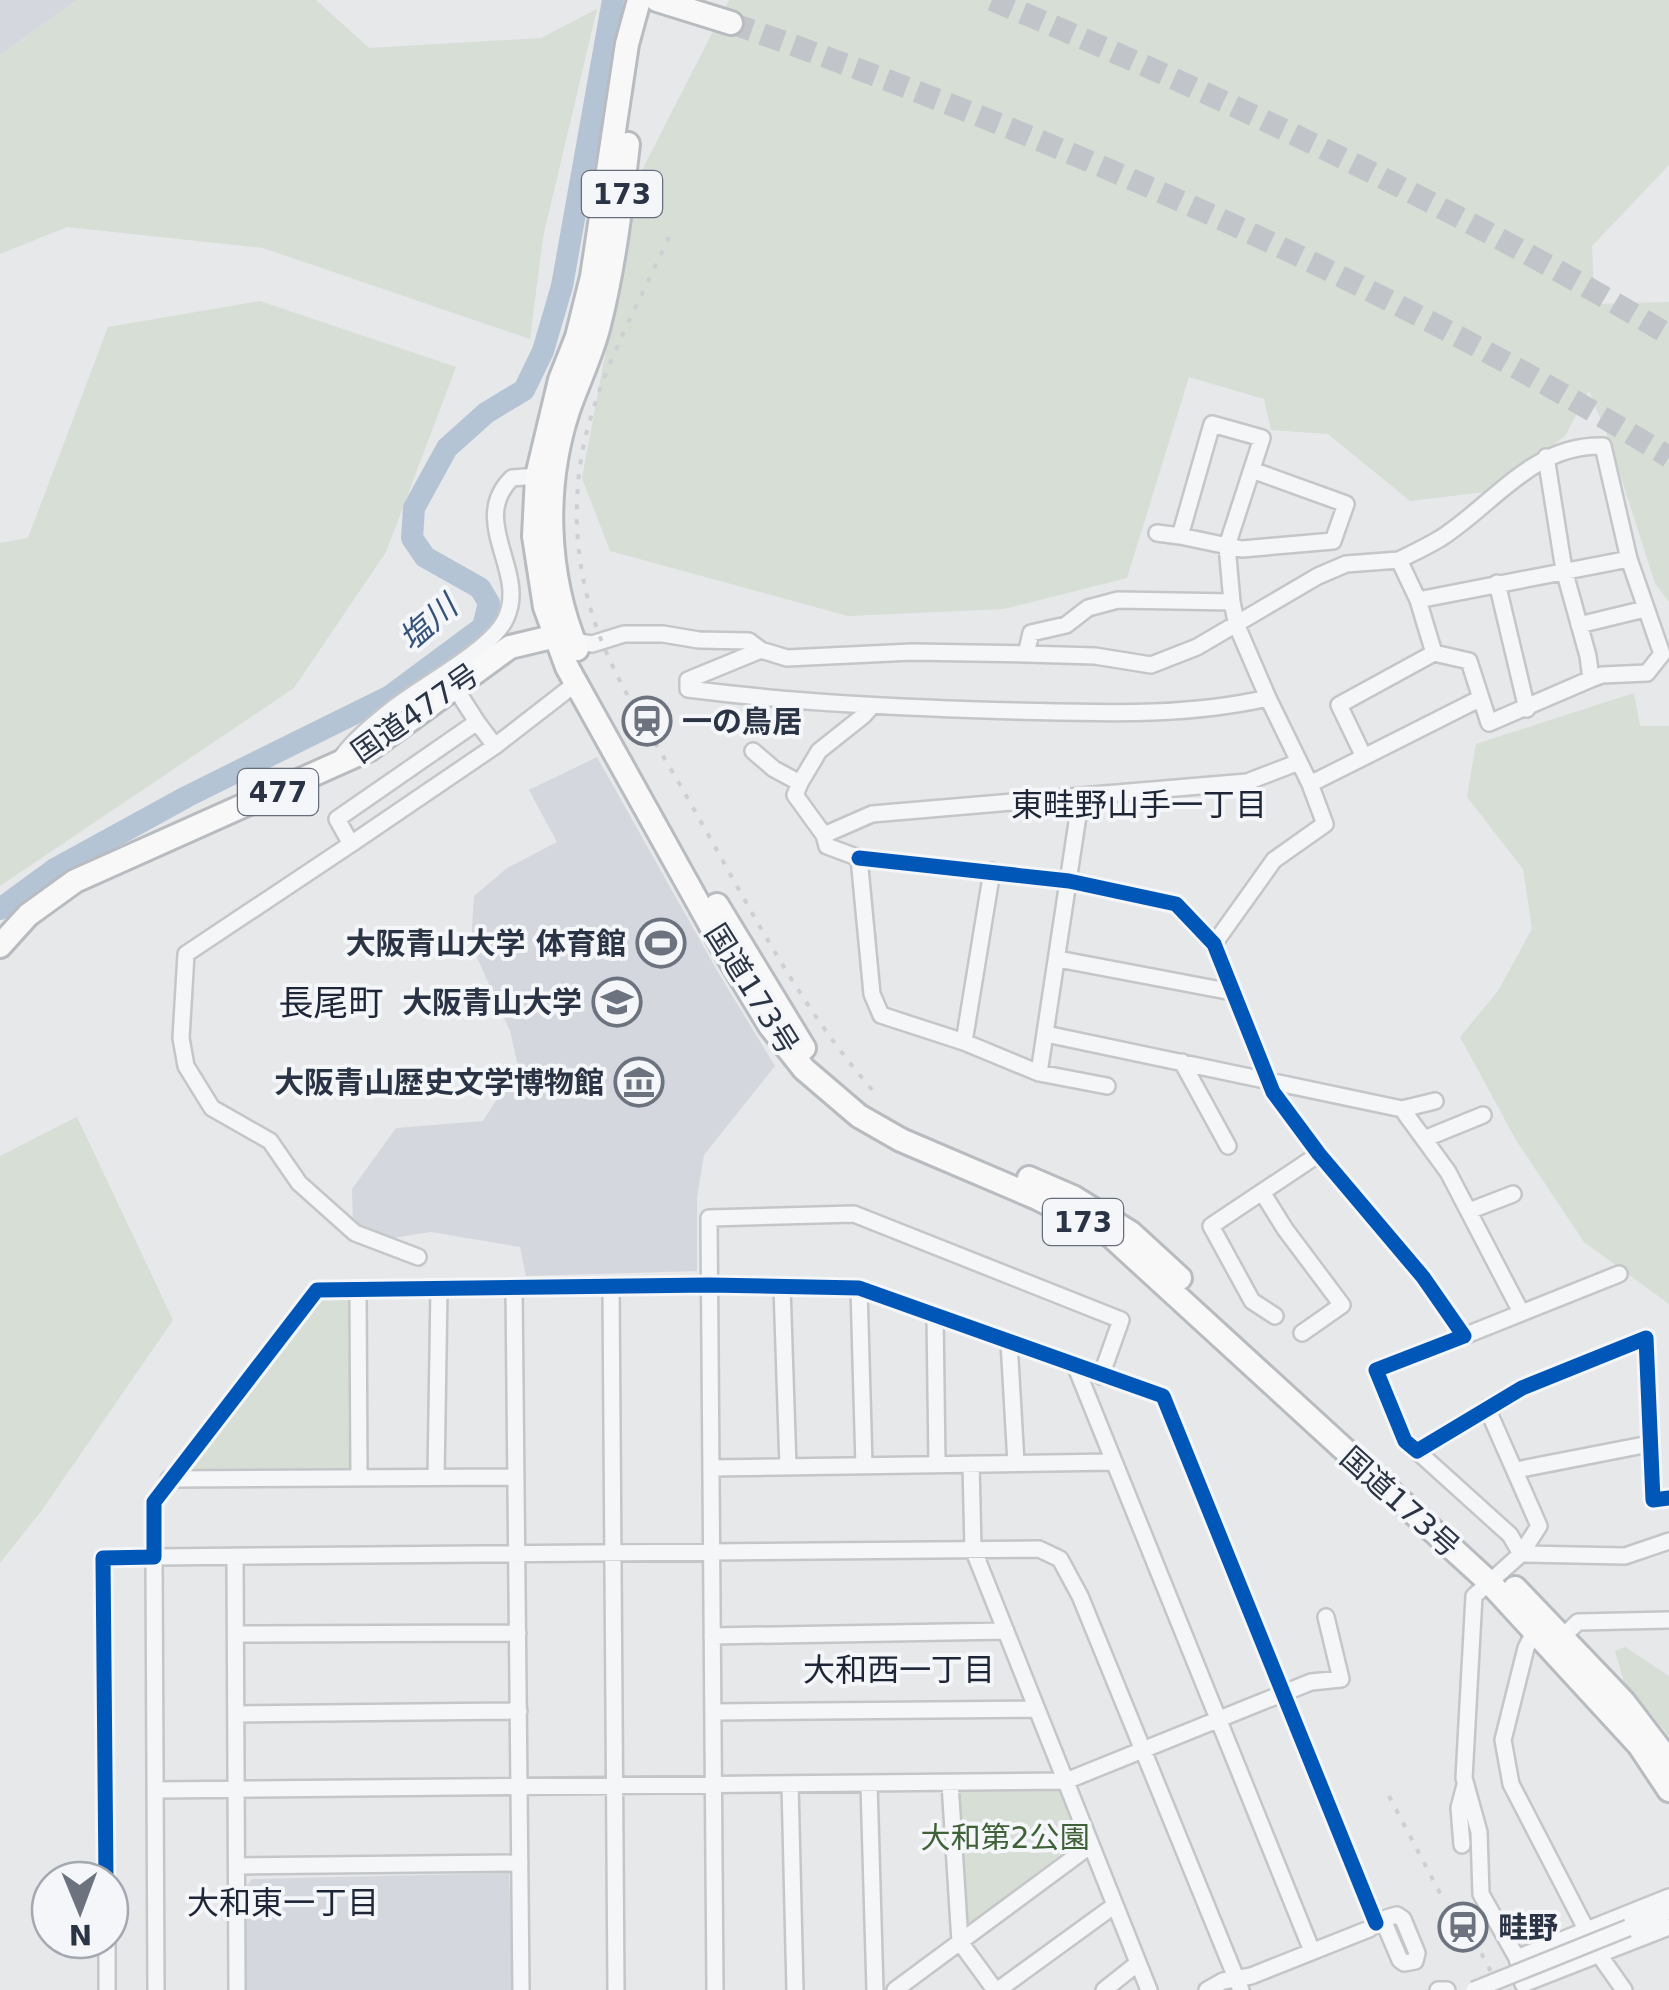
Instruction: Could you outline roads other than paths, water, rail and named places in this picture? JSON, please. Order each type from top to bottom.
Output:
[{"type":"highway","name":"国道173号","points":[[639,0],[628,44],[592,277],[577,337],[560,380],[537,476],[534,536],[545,606],[615,730],[802,1046],[847,1090],[893,1121],[1073,1198],[1132,1233],[1624,1701],[1669,1761]]},
{"type":"highway","name":"国道173号","points":[[655,0],[634,91],[616,247],[599,328],[567,414],[554,472],[550,530],[564,639],[575,684],[726,953],[770,1026],[804,1069],[859,1116],[901,1140],[1037,1198],[1110,1236],[1496,1579],[1534,1630],[1558,1641],[1669,1790]]},
{"type":"highway","points":[[655,0],[731,23]]},
{"type":"highway","name":"国道477号","points":[[0,946],[28,914],[75,882],[370,749],[510,647],[564,639]]},
{"type":"street","points":[[1180,536],[1212,424],[1262,438],[1226,546],[1232,602],[1237,626],[1325,824],[1274,860],[1214,944]]},
{"type":"street","points":[[564,639],[592,644],[624,634],[663,634],[699,640],[749,641],[761,650],[787,658],[912,652],[1026,654],[1094,656],[1150,665],[1197,648],[1318,576],[1346,564],[1399,560],[1442,537],[1546,457],[1581,445],[1603,446],[1629,559],[1666,659],[1647,674],[1602,674],[1489,724],[1470,661],[1434,653],[1338,704],[1364,757]]},
{"type":"street","points":[[1546,457],[1564,570],[1591,679]]},
{"type":"street","points":[[1157,533],[1242,549],[1333,541],[1346,504],[1252,470]]},
{"type":"street","points":[[332,769],[347,749],[392,709],[465,658],[506,620],[509,580],[493,523],[497,500],[512,478],[537,476]]},
{"type":"street","points":[[1418,600],[1629,559]]},
{"type":"street","points":[[1399,560],[1418,600],[1434,653]]},
{"type":"street","points":[[1497,583],[1528,709]]},
{"type":"street","points":[[1026,654],[1031,633],[1066,625],[1088,608],[1118,600],[1232,602]]},
{"type":"street","points":[[1579,624],[1645,609]]},
{"type":"street","points":[[761,650],[688,680],[688,689],[871,707],[1177,713],[1268,698]]},
{"type":"street","points":[[418,1257],[354,1233],[298,1183],[270,1141],[212,1108],[186,1066],[181,1038],[186,954],[495,746],[575,684]]},
{"type":"street","points":[[454,686],[495,746]]},
{"type":"street","points":[[1310,784],[1481,698]]},
{"type":"street","points":[[871,707],[819,751],[795,794],[824,834],[826,846],[859,858],[1070,881],[1176,904],[1214,944],[1273,1092],[1319,1154],[1423,1278],[1464,1336]]},
{"type":"street","points":[[350,844],[337,819],[477,722]]},
{"type":"street","points":[[753,751],[774,769],[800,783]]},
{"type":"street","points":[[824,834],[872,814],[1247,782],[1299,762]]},
{"type":"street","points":[[1038,1073],[1081,796]]},
{"type":"street","points":[[859,858],[872,994],[881,1015],[964,1042],[1038,1073],[1106,1086]]},
{"type":"street","points":[[964,1042],[992,870]]},
{"type":"street","points":[[1058,960],[1232,992]]},
{"type":"street","points":[[1046,1034],[1402,1108],[1435,1101]]},
{"type":"street","points":[[1182,1062],[1228,1146]]},
{"type":"street","points":[[1402,1108],[1448,1172],[1521,1312]]},
{"type":"street","points":[[1424,1138],[1483,1115]]},
{"type":"street","points":[[1275,1316],[1252,1301],[1211,1226],[1319,1154]]},
{"type":"street","points":[[1262,1192],[1285,1230],[1342,1306],[1302,1333]]},
{"type":"street","points":[[1469,1211],[1513,1194]]},
{"type":"street","points":[[715,1990],[709,1218],[854,1214],[1122,1320],[1102,1376]]},
{"type":"street","points":[[1521,1554],[1510,1535],[1405,1441],[1376,1370],[1619,1274]]},
{"type":"street","points":[[156,1990],[154,1502],[317,1290],[709,1285],[859,1288],[1164,1396],[1380,1921],[1400,1960],[1410,1963],[1417,1954],[1398,1915],[1380,1921],[1239,1984],[1222,1981],[1207,1990]]},
{"type":"street","points":[[611,1286],[616,1990]]},
{"type":"street","points":[[782,1287],[788,1467]]},
{"type":"street","points":[[514,1288],[521,1990]]},
{"type":"street","points":[[859,1288],[864,1466]]},
{"type":"street","points":[[436,1478],[439,1289]]},
{"type":"street","points":[[358,1290],[359,1478]]},
{"type":"street","points":[[935,1315],[937,1464]]},
{"type":"street","points":[[1417,1451],[1522,1388],[1646,1338],[1652,1500],[1669,1498]]},
{"type":"street","points":[[1010,1342],[1016,1463]]},
{"type":"street","points":[[1075,1366],[1312,1951]]},
{"type":"street","points":[[1487,1408],[1539,1526],[1521,1554],[1474,1596],[1464,1744],[1465,1785],[1479,1832],[1481,1894],[1517,1958],[1523,1984],[1669,1926]]},
{"type":"street","points":[[1516,1470],[1649,1444]]},
{"type":"street","points":[[710,1468],[1114,1462]]},
{"type":"street","points":[[971,1464],[973,1549],[1149,1990]]},
{"type":"street","points":[[169,1479],[516,1477]]},
{"type":"street","points":[[1521,1554],[1625,1556],[1669,1541]]},
{"type":"street","points":[[106,1860],[103,1558],[1039,1549],[1060,1560],[1080,1596],[1239,1984]]},
{"type":"street","points":[[235,1556],[237,1990]]},
{"type":"street","points":[[156,1790],[1066,1781],[1312,1682],[1341,1680],[1326,1617]]},
{"type":"street","points":[[1558,1641],[1578,1622],[1667,1618]]},
{"type":"street","points":[[1534,1630],[1504,1740],[1511,1784],[1600,1956],[1624,1990]]},
{"type":"street","points":[[712,1636],[1006,1632]]},
{"type":"street","points":[[236,1634],[518,1633]]},
{"type":"street","points":[[712,1712],[1037,1710]]},
{"type":"street","points":[[236,1714],[518,1711]]},
{"type":"street","points":[[950,1783],[960,1942],[997,1990],[1115,1905]]},
{"type":"street","points":[[790,1784],[795,1990]]},
{"type":"street","points":[[868,1784],[875,1990]]},
{"type":"street","points":[[1462,1845],[1459,1808],[1465,1785]]},
{"type":"street","points":[[895,1990],[1091,1845]]},
{"type":"street","points":[[236,1866],[520,1863]]},
{"type":"street","points":[[1517,1958],[1669,1897]]},
{"type":"street","points":[[1474,1990],[1669,1911]]},
{"type":"street","points":[[107,1960],[107,1990]]},
{"type":"street","points":[[1104,1990],[1138,1964]]},
{"type":"street","points":[[1438,1990],[1447,1990]]},
{"type":"waterway","name":"塩川","points":[[0,909],[55,869],[188,796],[390,696],[483,627],[489,603],[480,588],[425,557],[412,538],[414,508],[447,448],[486,413],[524,390],[543,351],[562,286],[613,0]]},
{"type":"tunnel","points":[[992,0],[1251,114],[1421,197],[1669,335]]},
{"type":"tunnel","points":[[731,23],[974,114],[1212,215],[1444,329],[1669,457]]},
{"type":"railway","points":[[669,237],[600,388],[582,451],[577,520],[586,591],[605,649],[626,693],[752,913],[821,1025],[875,1093]]},
{"type":"railway","points":[[1389,1796],[1441,1895]]},
{"type":"railway","points":[[1467,1927],[1501,1990]]},
{"type":"place","name":"一の鳥居","points":[[647,721]]},
{"type":"place","name":"大阪青山大学 体育館","points":[[661,943]]},
{"type":"place","name":"大阪青山大学","points":[[617,1002]]},
{"type":"place","name":"大阪青山歴史文学博物館","points":[[639,1082]]},
{"type":"place","name":"畦野","points":[[1463,1927]]},
{"type":"district","name":"東畦野山手一丁目","points":[[1139,805]]},
{"type":"district","name":"長尾町","points":[[331,1003]]},
{"type":"district","name":"大和西一丁目","points":[[899,1670]]},
{"type":"district","name":"大和東一丁目","points":[[283,1903]]},
{"type":"park label","name":"大和第2公園","points":[[1005,1837]]}]
